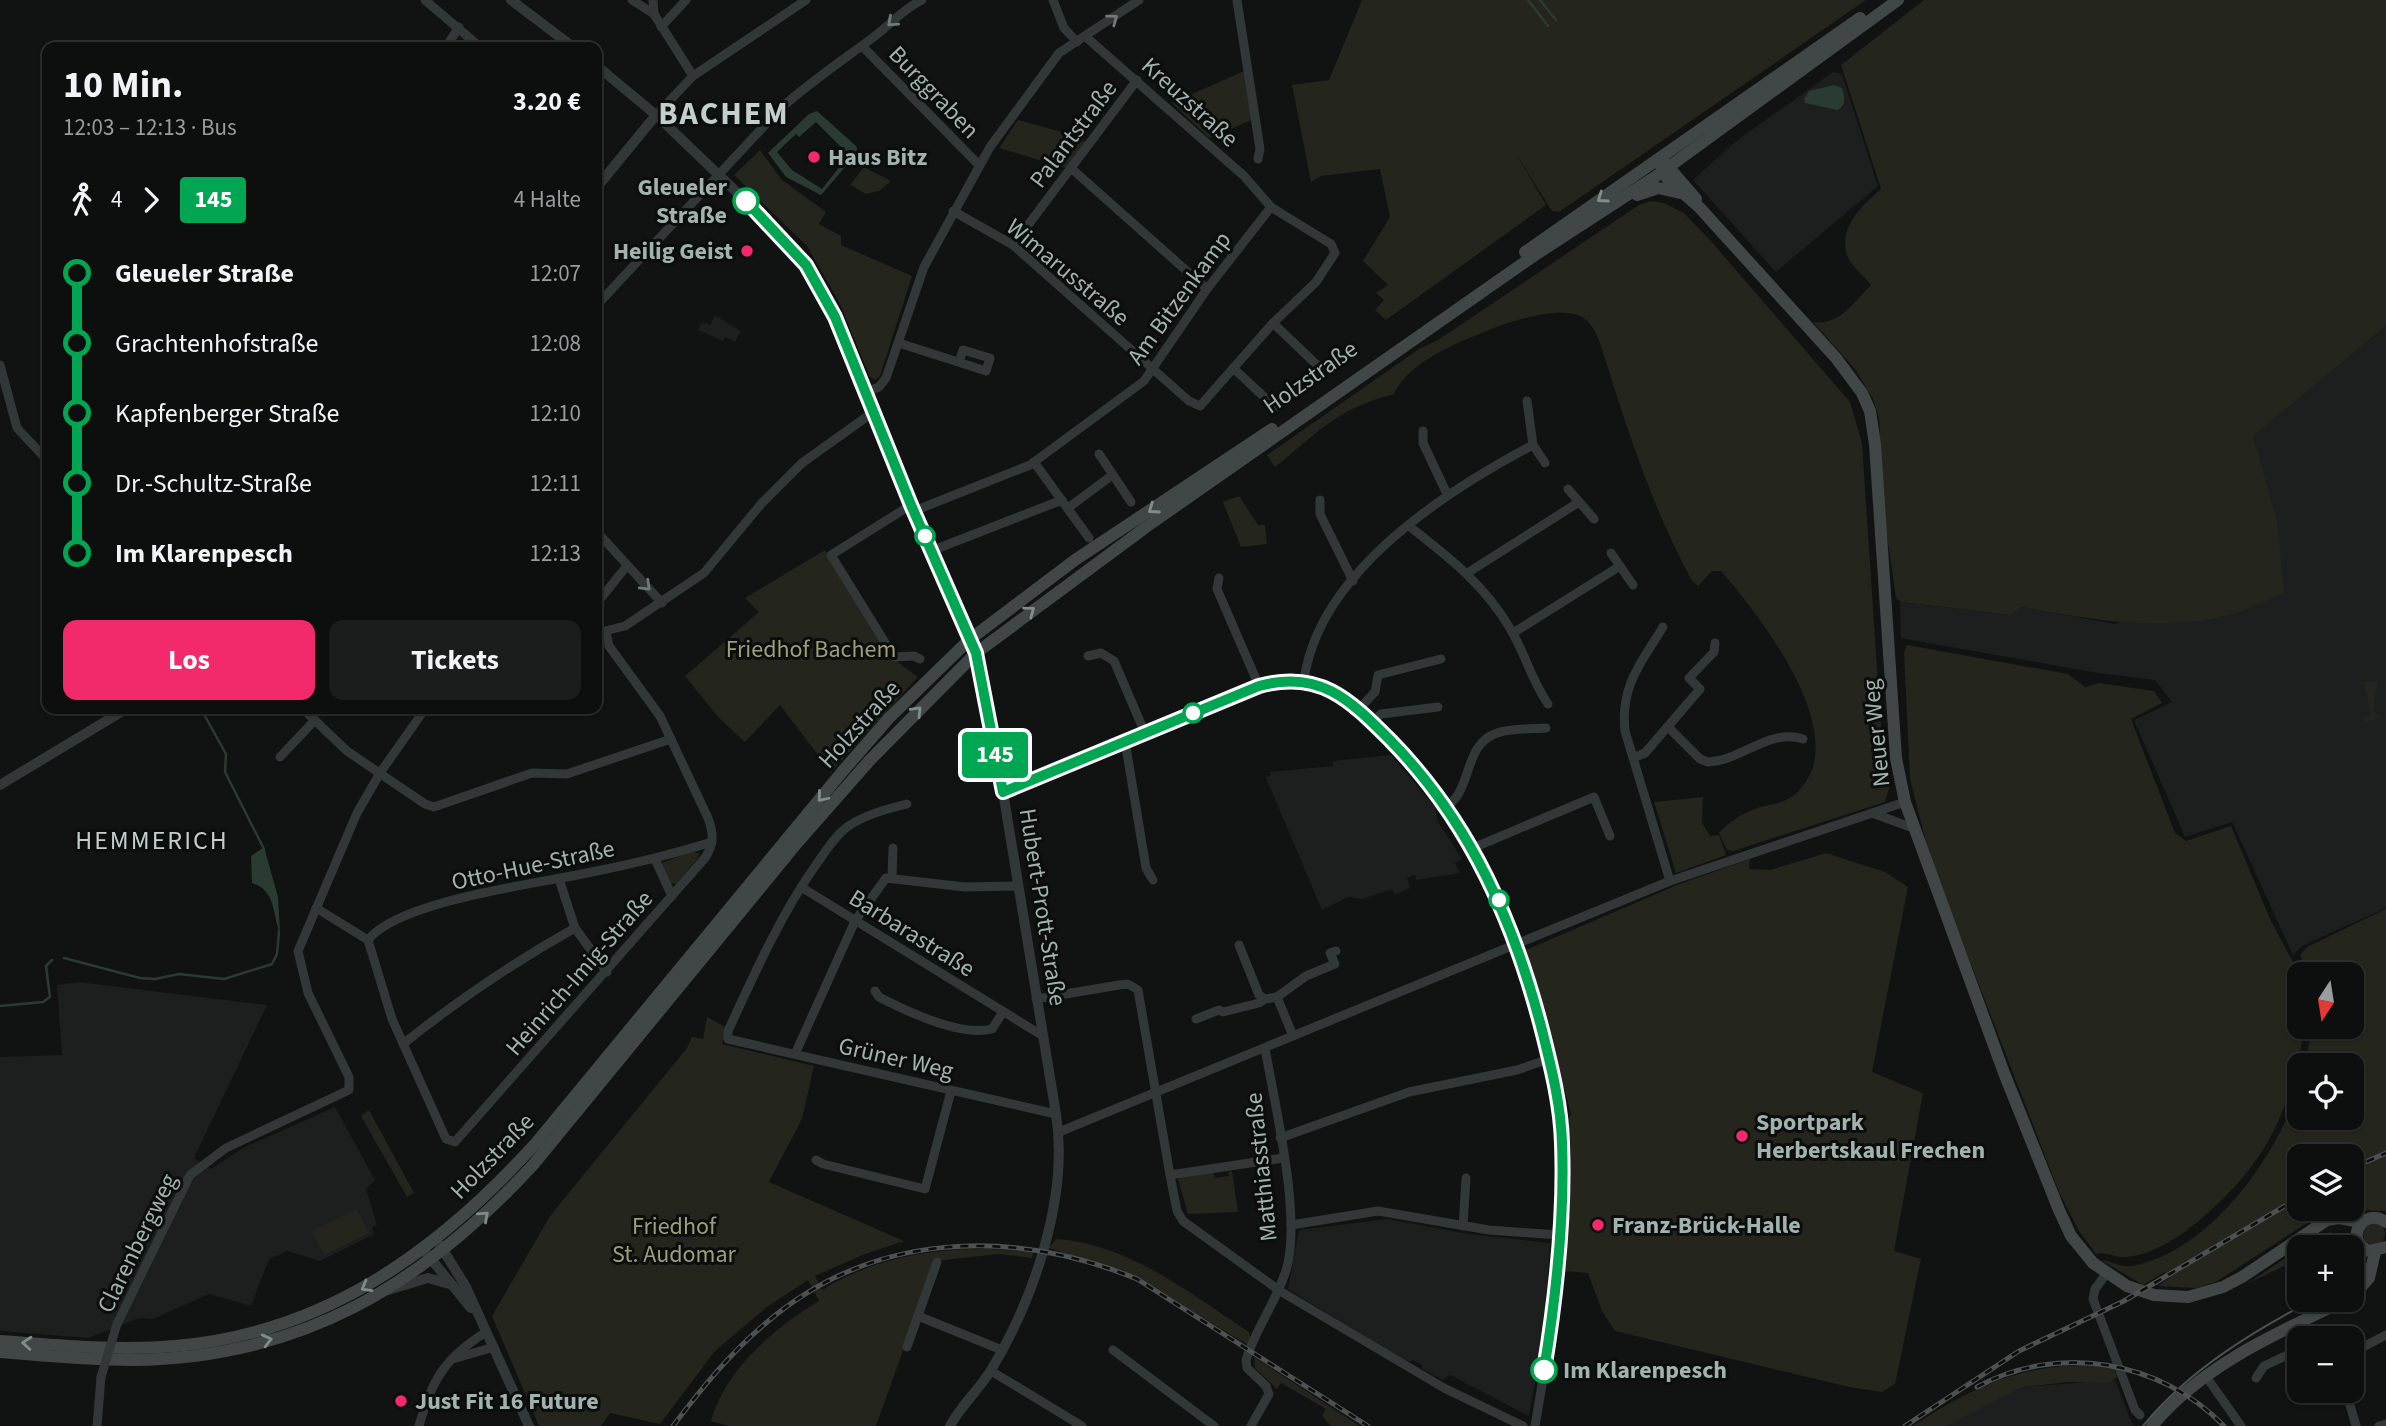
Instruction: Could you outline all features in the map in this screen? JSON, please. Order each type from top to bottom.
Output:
[{"type":"main road","name":"Holzstraße","points":[[0,1352],[134,1360],[223,1351],[279,1337],[342,1314],[388,1290],[432,1260],[494,1207],[533,1165],[797,843],[870,760],[976,653],[1164,514],[1535,255],[1620,201],[1716,119],[1886,0]]},
{"type":"main road","name":"Holzstraße","points":[[0,1341],[131,1348],[220,1340],[276,1326],[341,1302],[423,1250],[485,1197],[536,1143],[850,763],[889,718],[969,640],[1075,560],[1692,149],[1898,0]]},
{"type":"main road","points":[[1620,201],[1658,188],[1684,190],[1685,164],[1692,149]]},
{"type":"main road","name":"Neuer Weg","points":[[1664,166],[1836,358],[1862,393],[1870,411],[1875,436],[1896,758],[1905,802],[2059,1210],[2082,1251],[2106,1274],[2127,1286],[2154,1295],[2188,1297],[2223,1287],[2242,1277],[2327,1220],[2350,1218],[2361,1222],[2372,1217],[2386,1222]]},
{"type":"main road","points":[[2361,1222],[2356,1231],[2357,1240],[2364,1249],[2380,1249],[2369,1278],[2364,1284]]},
{"type":"main road","points":[[2152,1426],[2178,1396],[2205,1375],[2323,1312]]},
{"type":"street","points":[[425,0],[475,42]]},
{"type":"street","points":[[511,0],[566,42]]},
{"type":"street","points":[[632,0],[654,14]]},
{"type":"street","points":[[653,0],[654,14],[693,76]]},
{"type":"street","points":[[661,27],[686,0]]},
{"type":"street","points":[[602,181],[656,115],[693,76],[806,0]]},
{"type":"street","points":[[602,300],[780,109],[809,83],[862,46],[906,8],[922,0]]},
{"type":"street","points":[[1053,0],[1065,28],[1077,42]]},
{"type":"street","points":[[866,393],[883,384],[924,267],[979,165],[1052,60],[1139,0]]},
{"type":"street","points":[[1237,0],[1260,149],[1258,159]]},
{"type":"street","points":[[449,42],[459,27]]},
{"type":"street","name":"Kreuzstraße","points":[[1086,37],[1265,197],[1271,207]]},
{"type":"street","name":"Burggraben","points":[[862,46],[979,165]]},
{"type":"street","points":[[602,70],[656,115],[718,175]]},
{"type":"street","name":"Palantstraße","points":[[1013,245],[1137,80]]},
{"type":"street","points":[[1072,169],[1207,289]]},
{"type":"street","name":"Hubert-Prott-Straße","points":[[718,175],[770,224],[812,273],[835,317],[872,413],[976,653],[1003,792],[1059,1132],[1061,1167],[1057,1196],[1030,1290],[991,1371],[950,1426]]},
{"type":"street","points":[[1271,207],[1335,249],[1334,257],[1317,282],[1273,323],[1233,368],[1275,407]]},
{"type":"street","name":"Am Bitzenkamp","points":[[920,659],[914,656],[894,657],[831,555],[912,508],[1034,462],[1144,381],[1207,289],[1271,207]]},
{"type":"street","name":"Wimarusstraße","points":[[953,211],[1013,245],[1189,401],[1200,406],[1233,368]]},
{"type":"street","points":[[1273,323],[1320,368]]},
{"type":"street","points":[[899,343],[959,362]]},
{"type":"street","points":[[0,365],[17,428],[42,455]]},
{"type":"street","points":[[1527,401],[1533,445],[1545,463]]},
{"type":"street","points":[[602,633],[625,626],[704,573],[761,504],[802,463],[872,413]]},
{"type":"street","points":[[1423,431],[1423,443],[1447,494]]},
{"type":"street","points":[[1304,680],[1314,636],[1331,607],[1353,581],[1409,526],[1447,494],[1533,445]]},
{"type":"street","points":[[1099,454],[1130,502]]},
{"type":"street","points":[[1034,462],[1089,538]]},
{"type":"street","points":[[931,551],[1065,504],[1111,476]]},
{"type":"street","points":[[1568,489],[1594,519]]},
{"type":"street","points":[[1320,500],[1320,514],[1353,581]]},
{"type":"street","points":[[1469,572],[1579,502]]},
{"type":"street","points":[[1409,526],[1469,572],[1494,603],[1513,633],[1548,704]]},
{"type":"street","points":[[602,538],[662,603]]},
{"type":"street","points":[[1611,553],[1633,586]]},
{"type":"street","points":[[1513,633],[1620,566]]},
{"type":"street","points":[[602,597],[626,567]]},
{"type":"street","points":[[1219,578],[1217,589],[1259,686]]},
{"type":"street","points":[[1663,627],[1624,696],[1625,731],[1635,757],[1670,881]]},
{"type":"street","points":[[602,635],[655,709],[671,738],[708,818],[713,832],[712,842]]},
{"type":"street","points":[[1635,757],[1645,753],[1700,689],[1689,678],[1714,652],[1715,643]]},
{"type":"street","points":[[1088,656],[1101,653],[1114,661],[1145,733]]},
{"type":"street","points":[[1358,710],[1375,692],[1378,675],[1441,660]]},
{"type":"street","points":[[1003,792],[1259,686],[1282,679],[1304,680],[1329,689],[1358,710],[1372,722],[1446,807],[1473,848],[1501,903],[1517,944],[1557,1090],[1562,1143],[1559,1235],[1548,1348],[1535,1426]]},
{"type":"street","points":[[1372,722],[1381,714],[1438,707]]},
{"type":"street","points":[[0,785],[118,714]]},
{"type":"street","points":[[308,714],[347,751],[425,804],[434,807],[531,773],[567,774],[671,738]]},
{"type":"street","name":"Clarenbergweg","points":[[97,1426],[101,1377],[117,1324],[190,1175],[226,1148],[334,1099],[350,1088],[349,1077],[318,1016],[300,967],[298,951],[349,830],[380,774],[422,714]]},
{"type":"street","points":[[280,757],[315,720]]},
{"type":"street","points":[[1668,727],[1700,759],[1708,762],[1765,741],[1791,735],[1803,739]]},
{"type":"street","points":[[1446,807],[1460,794],[1472,758],[1490,736],[1504,731],[1546,728]]},
{"type":"street","points":[[1125,741],[1146,868],[1153,880]]},
{"type":"street","points":[[1473,848],[1594,797],[1610,836]]},
{"type":"street","points":[[1059,1132],[1670,881],[1905,802]]},
{"type":"street","points":[[801,887],[824,854],[849,826],[877,813],[907,804]]},
{"type":"street","points":[[1872,813],[1913,828]]},
{"type":"street","name":"Otto-Hue-Straße","points":[[368,940],[385,925],[473,896],[655,859],[712,842]]},
{"type":"street","name":"Heinrich-Imig-Straße","points":[[403,1044],[446,1139],[452,1143],[459,1140],[705,859],[712,842]]},
{"type":"street","points":[[892,877],[893,848]]},
{"type":"street","points":[[655,859],[672,896]]},
{"type":"street","points":[[795,1054],[855,921],[880,883],[892,877],[952,886],[1018,886]]},
{"type":"street","points":[[559,879],[575,929],[607,971]]},
{"type":"street","name":"Barbarastraße","points":[[801,887],[1043,1037]]},
{"type":"street","name":"Grüner Weg","points":[[801,887],[762,955],[728,1031],[727,1039],[1056,1114]]},
{"type":"street","points":[[316,908],[368,940],[392,1019],[403,1044],[460,999],[524,957],[575,929]]},
{"type":"street","points":[[1239,945],[1259,995],[1265,999]]},
{"type":"street","points":[[1196,1019],[1219,1010],[1223,1012],[1277,997],[1306,976],[1335,964],[1330,953],[1336,951]]},
{"type":"street","points":[[1036,999],[1119,985],[1134,986],[1140,996],[1177,1211],[1184,1221],[1280,1291],[1432,1381],[1523,1426]]},
{"type":"street","points":[[875,991],[879,997],[926,1019],[976,1030],[992,1029],[1003,1012]]},
{"type":"street","points":[[1277,997],[1293,1036]]},
{"type":"street","name":"Matthiasstraße","points":[[1251,1426],[1269,1394],[1266,1386],[1247,1368],[1246,1360],[1280,1291],[1288,1264],[1292,1225],[1265,1048]]},
{"type":"street","points":[[1280,1138],[1409,1092],[1517,1070],[1549,1059]]},
{"type":"street","points":[[816,1160],[926,1189],[951,1091]]},
{"type":"street","points":[[1170,1175],[1283,1158]]},
{"type":"street","points":[[1463,1226],[1466,1178]]},
{"type":"street","points":[[1292,1225],[1378,1211],[1463,1226],[1559,1235]]},
{"type":"street","points":[[436,1240],[478,1315],[529,1426]]},
{"type":"street","points":[[423,1250],[478,1315]]},
{"type":"street","points":[[907,1347],[937,1262]]},
{"type":"street","points":[[2106,1274],[2095,1289],[2093,1299],[2140,1415]]},
{"type":"street","name":"Holzstraße","points":[[388,1290],[428,1278],[452,1286]]},
{"type":"street","points":[[918,1316],[1002,1350]]},
{"type":"street","points":[[419,1426],[430,1389],[458,1350],[486,1332]]},
{"type":"street","points":[[2364,1347],[2386,1335]]},
{"type":"street","points":[[453,1359],[494,1347]]},
{"type":"street","points":[[1113,1350],[1214,1426]]},
{"type":"street","points":[[2256,1378],[2264,1366],[2287,1355]]},
{"type":"street","points":[[991,1371],[1082,1426]]},
{"type":"street","points":[[2205,1375],[2241,1426]]},
{"type":"street","points":[[2349,1403],[2356,1426]]},
{"type":"street","points":[[2379,1426],[2386,1424]]},
{"type":"shaded area","points":[[1833,72],[1842,74],[1878,186],[1776,272],[1693,180],[1735,142]]},
{"type":"shaded area","points":[[1834,85],[1842,88],[1844,95],[1844,103],[1838,110],[1805,103],[1804,99],[1809,91]]},
{"type":"shaded area","points":[[817,111],[856,146],[858,152],[821,195],[786,177],[768,153],[809,114]],"holes":[[[816,122],[849,155],[822,189],[792,170],[777,152],[796,134],[799,137]]]},
{"type":"shaded area","points":[[715,315],[741,331],[735,342],[725,337],[723,341],[698,330],[702,322],[710,325]]},
{"type":"shaded area","points":[[2386,326],[2386,908],[2302,946],[2293,955],[2232,822],[2185,837],[2134,720],[2172,702],[2155,680],[2098,673],[1901,638],[1900,602],[2012,615],[2021,607],[2116,624],[2277,520],[2252,436]]},
{"type":"shaded area","points":[[1391,755],[1436,808],[1437,820],[1462,859],[1455,863],[1460,873],[1416,880],[1415,875],[1407,878],[1410,888],[1395,895],[1392,889],[1362,899],[1348,897],[1322,910],[1266,778],[1271,775],[1269,772],[1333,766],[1332,761]]},
{"type":"shaded area","points":[[264,847],[278,897],[280,933],[269,897],[260,886],[252,883],[251,856]]},
{"type":"shaded area","points":[[78,982],[267,1005],[194,1158],[211,1169],[243,1148],[335,1107],[375,1180],[366,1189],[377,1225],[372,1227],[374,1234],[320,1261],[287,1251],[269,1259],[251,1306],[209,1294],[153,1319],[139,1318],[88,1338],[0,1331],[0,1057],[62,1055],[57,985]]},
{"type":"shaded area","points":[[1388,1219],[1468,1234],[1550,1243],[1544,1332],[1529,1416],[1450,1375],[1443,1380],[1422,1369],[1422,1365],[1412,1360],[1410,1362],[1380,1346],[1288,1289],[1299,1230]]},
{"type":"shaded area","points":[[2115,1380],[2133,1426],[1946,1426],[2022,1387]]},
{"type":"green space","points":[[1362,0],[1866,0],[1559,212],[1552,211],[1516,154],[1546,205],[1386,320],[1375,310],[1384,300],[1376,293],[1388,285],[1363,261],[1390,217],[1380,169],[1321,176],[1311,182],[1292,85],[1329,80]]},
{"type":"green space","points":[[1924,0],[2386,0],[2386,326],[2253,436],[2277,520],[2284,593],[2229,615],[2151,624],[2099,620],[2021,607],[2012,615],[1901,602],[1896,598],[1884,514],[1879,417],[1873,399],[1855,369],[1813,322],[1838,317],[1871,285],[1847,255],[1846,235],[1854,218],[1881,189],[1841,65]]},
{"type":"green space","points":[[1244,71],[1252,120],[1209,138],[1172,103]]},
{"type":"green space","points":[[1018,120],[1077,136],[1076,139],[1086,142],[1066,168],[999,148]]},
{"type":"green space","points":[[760,150],[781,179],[826,212],[819,224],[841,236],[841,245],[912,276],[880,376],[875,380],[870,377],[839,302],[807,246],[734,175]]},
{"type":"green space","points":[[864,167],[891,181],[879,191],[866,194],[850,185]]},
{"type":"green space","points":[[1651,201],[1664,203],[1684,213],[1709,239],[1850,402],[1862,443],[1883,758],[1890,785],[1885,802],[1733,851],[1727,850],[1719,833],[1745,813],[1789,799],[1811,772],[1815,744],[1810,712],[1778,647],[1721,571],[1712,571],[1698,586],[1692,581],[1655,503],[1599,340],[1587,321],[1573,314],[1549,313],[1510,322],[1476,335],[1422,363],[1401,382],[1394,394],[1343,414],[1275,467],[1267,455],[1419,349],[1438,340],[1639,205]]},
{"type":"green space","points":[[1239,496],[1258,525],[1265,525],[1267,544],[1241,547],[1223,502]]},
{"type":"green space","name":"Friedhof Bachem","points":[[825,550],[889,656],[918,677],[831,772],[780,705],[745,742],[719,718],[685,676],[759,612],[745,598]]},
{"type":"green space","points":[[1907,645],[2068,674],[2085,687],[2099,683],[2154,691],[2162,703],[2131,719],[2175,833],[2186,841],[2231,826],[2271,921],[2293,962],[2287,962],[2287,1040],[2302,1040],[2300,1053],[2287,1053],[2287,1098],[2273,1132],[2245,1175],[2226,1196],[2187,1230],[2148,1252],[2123,1257],[2096,1254],[2079,1231],[2059,1192],[1930,858],[1910,779],[1904,652]]},
{"type":"green space","points":[[2377,681],[2373,712],[2382,717],[2364,722],[2363,717],[2371,715],[2364,682]]},
{"type":"green space","points":[[1703,797],[1702,823],[1710,836],[1719,835],[1726,855],[1676,873],[1654,802]]},
{"type":"green space","points":[[693,851],[699,854],[698,858],[676,884],[670,883],[662,863]]},
{"type":"green space","name":"Sportpark Herbertskaul Frechen","points":[[1826,853],[1885,872],[1908,887],[1872,1072],[1923,1093],[1894,1251],[1921,1259],[1895,1384],[1882,1392],[1849,1387],[1615,1331],[1602,1311],[1588,1273],[1564,1271],[1571,1153],[1568,1119],[1571,1114],[1526,950],[1677,885],[1750,859],[1749,869],[1770,870]]},
{"type":"green space","points":[[2386,909],[2386,1211],[2364,1210],[2364,1144],[2287,1144],[2287,1221],[2310,1221],[2216,1282],[2196,1288],[2158,1286],[2178,1271],[2163,1273],[2143,1285],[2101,1260],[2132,1266],[2160,1257],[2188,1242],[2236,1197],[2275,1142],[2287,1117],[2287,1130],[2364,1130],[2364,1053],[2307,1053],[2310,1040],[2364,1040],[2364,962],[2303,962],[2300,955],[2307,947]]},
{"type":"green space","name":"Friedhof St. Audomar","points":[[707,1017],[727,1028],[722,1044],[814,1066],[802,1119],[769,1182],[904,1241],[865,1254],[815,1276],[822,1290],[872,1266],[925,1253],[979,1249],[1033,1252],[1032,1258],[999,1254],[935,1261],[876,1426],[729,1426],[711,1421],[727,1385],[753,1352],[785,1324],[819,1301],[808,1280],[767,1307],[715,1351],[660,1424],[610,1413],[601,1426],[539,1426],[492,1316],[550,1216],[687,1048],[692,1037],[703,1039]]},
{"type":"green space","points":[[369,1110],[414,1193],[407,1197],[361,1116]]},
{"type":"green space","points":[[1232,1171],[1238,1212],[1188,1214],[1178,1179],[1213,1172],[1215,1178],[1229,1176],[1228,1172]]},
{"type":"green space","points":[[357,1209],[369,1233],[324,1255],[312,1231]]},
{"type":"green space","points":[[2374,1223],[2382,1226],[2382,1242],[2374,1245],[2366,1242],[2363,1234],[2366,1226]]},
{"type":"green space","points":[[1056,1239],[1083,1243],[1133,1260],[1181,1287],[1249,1332],[1251,1340],[1248,1345],[1132,1275],[1049,1248]]},
{"type":"green space","points":[[2287,1257],[2287,1264],[2247,1284]]},
{"type":"green space","points":[[1254,1357],[1360,1426],[1331,1426],[1322,1416],[1326,1409],[1281,1383],[1277,1389],[1255,1368]]},
{"type":"green space","points":[[2083,1365],[2114,1369],[2117,1377],[2111,1382],[2102,1383],[2068,1382],[2022,1387],[1947,1426],[1913,1426],[1953,1401],[1994,1382],[2036,1370]]},
{"type":"waterway","points":[[1528,0],[1548,26]]},
{"type":"waterway","points":[[1540,0],[1556,20]]},
{"type":"waterway","points":[[204,714],[226,754],[225,772],[264,849]]},
{"type":"waterway","points":[[64,958],[140,978],[155,979],[179,974],[224,979],[272,964],[277,954],[279,931]]},
{"type":"waterway","points":[[0,1006],[43,1002],[50,997],[46,966],[52,960]]},
{"type":"tram line","points":[[2143,1426],[2200,1370],[2244,1339],[2291,1312]]},
{"type":"railway","points":[[2364,1163],[2386,1153]]},
{"type":"railway","points":[[1905,1426],[2019,1351],[2124,1301],[2287,1205]]},
{"type":"railway","points":[[673,1426],[705,1385],[740,1347],[766,1323],[808,1293],[852,1270],[897,1255],[945,1247],[993,1246],[1041,1251],[1090,1262],[1137,1279],[1368,1426]]},
{"type":"railway","points":[[1977,1387],[2008,1373],[2041,1365],[2107,1365],[2139,1373],[2170,1386],[2198,1404],[2224,1426]]},
{"type":"bus line","name":"145","points":[[746,201],[806,265],[835,317],[872,413],[976,653],[1003,792],[1080,758],[1282,679],[1320,684],[1372,722],[1407,759],[1446,807],[1483,866],[1512,930],[1534,1000],[1557,1090],[1562,1175],[1556,1270],[1544,1370]]},
{"type":"place","name":"Haus Bitz","points":[[814,157]]},
{"type":"place","name":"Gleueler Straße","points":[[746,201]]},
{"type":"place","name":"Heilig Geist","points":[[747,251]]},
{"type":"place","name":"Sportpark Herbertskaul Frechen","points":[[1742,1136]]},
{"type":"place","name":"Franz-Brück-Halle","points":[[1598,1225]]},
{"type":"place","name":"Im Klarenpesch","points":[[1544,1370]]},
{"type":"place","name":"Just Fit 16 Future","points":[[401,1401]]},
{"type":"district","name":"BACHEM","points":[[724,113]]},
{"type":"district","name":"HEMMERICH","points":[[152,840]]}]
